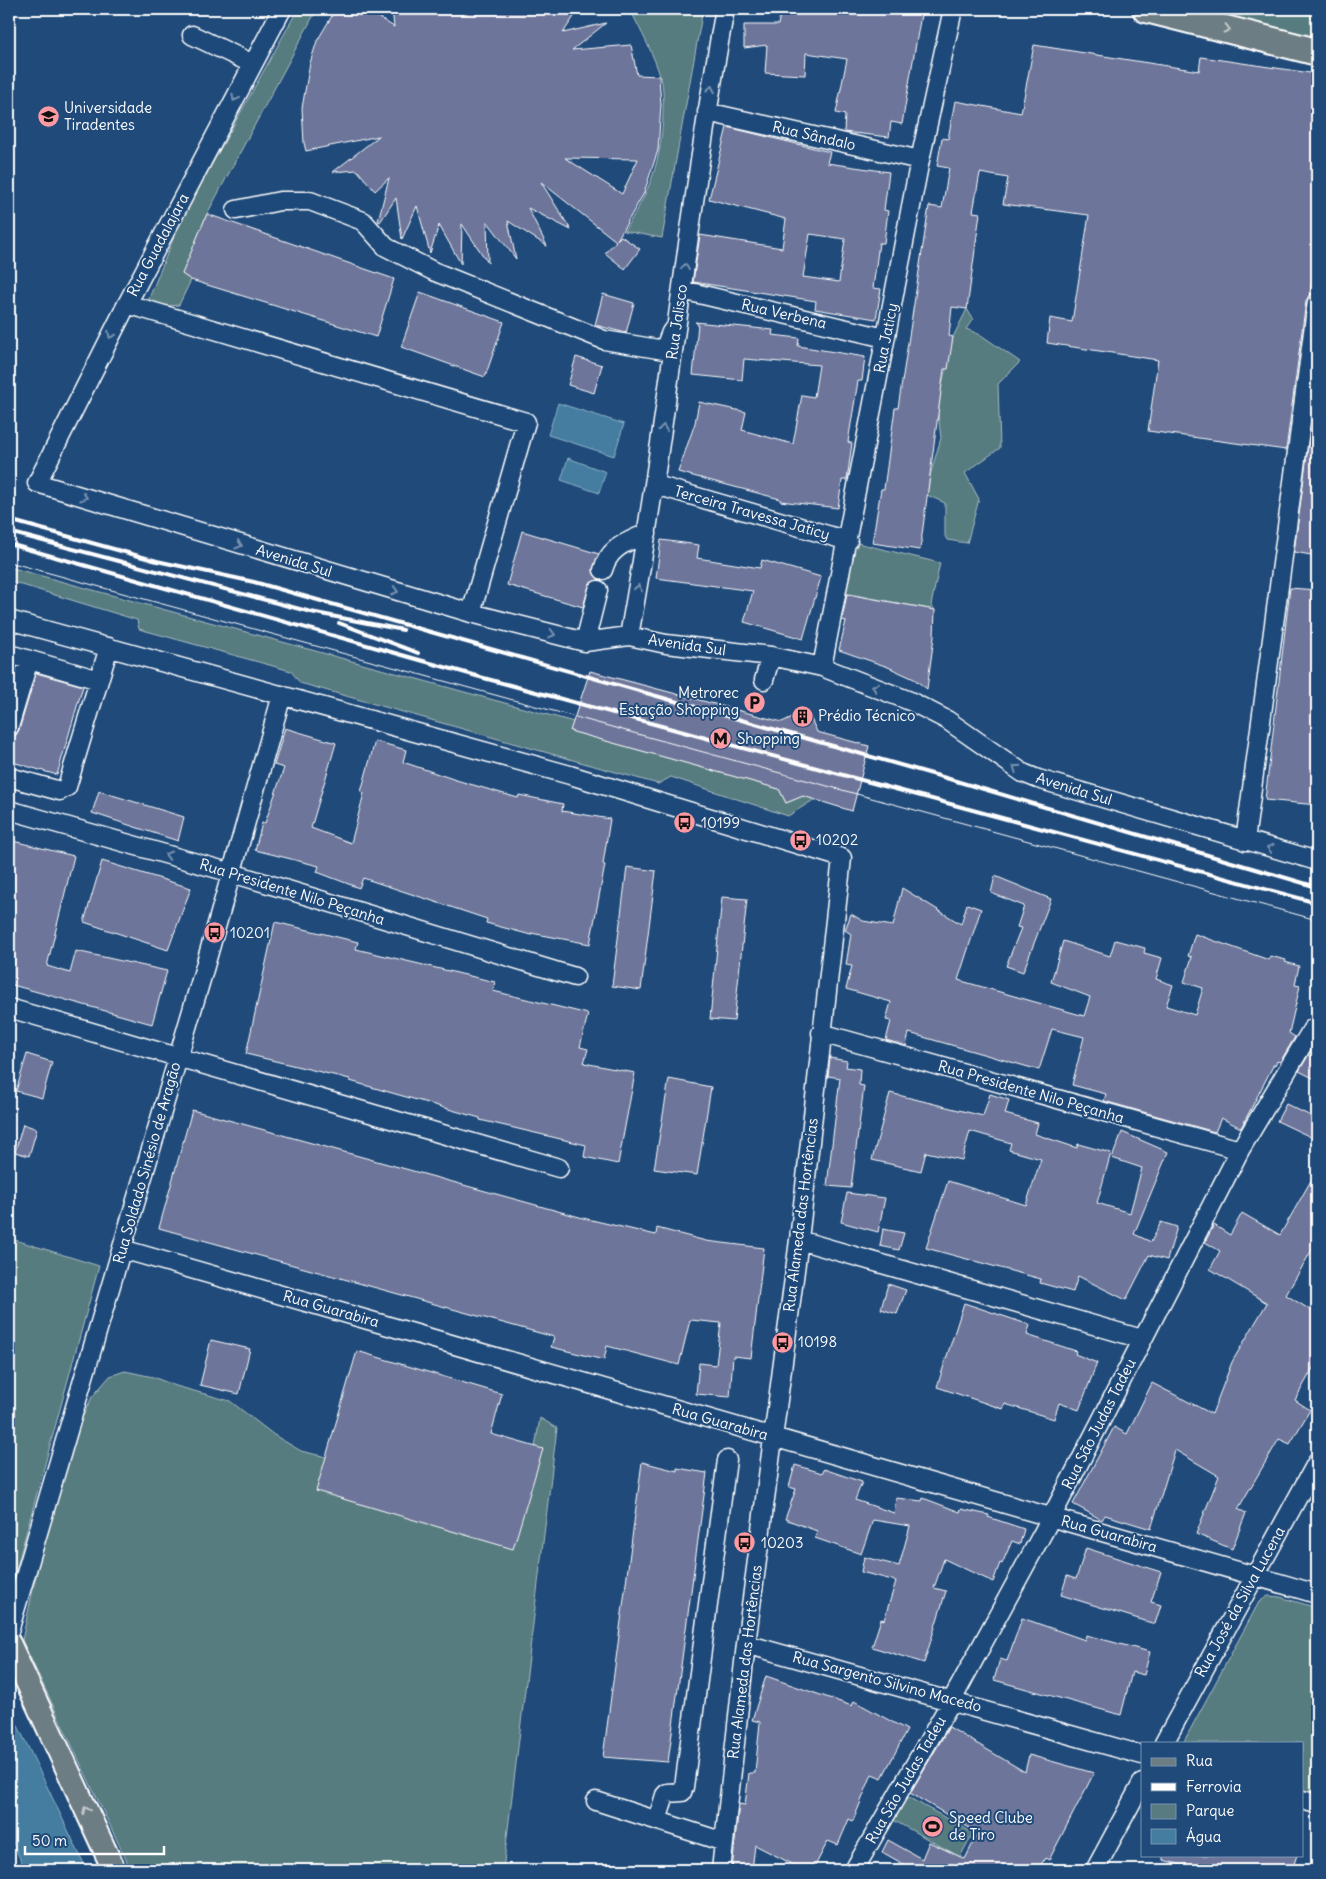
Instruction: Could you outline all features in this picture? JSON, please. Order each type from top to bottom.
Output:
[{"type":"highway","points":[[1146,9],[1317,52]]},
{"type":"main road","points":[[9,1643],[114,1870]]},
{"type":"street","name":"Rua Guadalajara","points":[[37,483],[127,304],[282,9]]},
{"type":"street","name":"Rua Jalisco","points":[[629,636],[656,485],[678,313],[707,112],[726,9]]},
{"type":"street","name":"Rua Jaticy","points":[[822,667],[920,160],[953,9]]},
{"type":"street","points":[[192,35],[253,64]]},
{"type":"street","name":"Rua Sândalo","points":[[707,112],[920,160]]},
{"type":"street","points":[[236,210],[280,201],[310,201],[363,221],[386,247],[433,271],[604,340],[664,350],[678,313]]},
{"type":"street","name":"Rua Verbena","points":[[682,290],[885,338]]},
{"type":"street","points":[[1245,841],[1317,302]]},
{"type":"street","points":[[127,304],[526,422],[471,613]]},
{"type":"street","name":"Avenida Sul","points":[[37,483],[471,613],[585,642],[629,636],[666,644],[771,656],[822,667],[910,701],[947,720],[1023,773],[1038,779],[1317,861]]},
{"type":"street","name":"Terceira Travessa Jaticy","points":[[656,485],[848,540]]},
{"type":"street","points":[[603,570],[606,559],[616,547],[647,533]]},
{"type":"street","points":[[585,642],[598,590]]},
{"type":"street","points":[[9,620],[282,695]]},
{"type":"street","points":[[9,777],[60,791],[67,787],[109,647]]},
{"type":"street","points":[[9,654],[99,680]]},
{"type":"street","points":[[764,680],[771,656]]},
{"type":"street","points":[[9,726],[29,660]]},
{"type":"street","name":"Rua Alameda das Hortências","points":[[282,695],[570,775],[842,858],[799,1240],[746,1644],[721,1870]]},
{"type":"street","name":"Rua Soldado Sinésio de Aragão","points":[[9,1631],[232,872],[282,695]]},
{"type":"street","name":"Rua Presidente Nilo Peçanha","points":[[9,810],[232,872],[574,977]]},
{"type":"street","points":[[9,1010],[559,1168]]},
{"type":"street","name":"Rua São Judas Tadeu","points":[[854,1870],[952,1700],[1051,1518],[1240,1150],[1312,1028]]},
{"type":"street","name":"Rua Presidente Nilo Peçanha","points":[[821,1033],[1240,1150]]},
{"type":"street","points":[[799,1240],[1142,1340]]},
{"type":"street","name":"Rua Guarabira","points":[[122,1249],[1051,1518],[1255,1574],[1317,1594]]},
{"type":"street","points":[[657,1821],[665,1795],[682,1792],[684,1787],[727,1460]]},
{"type":"street","name":"Rua José da Silva Lucena","points":[[1165,1742],[1317,1462]]},
{"type":"street","name":"Rua Sargento Silvino Macedo","points":[[746,1644],[952,1700],[1141,1755]]},
{"type":"street","points":[[1096,1870],[1141,1785]]},
{"type":"street","points":[[1304,1801],[1317,1804]]},
{"type":"street","points":[[596,1802],[724,1842]]},
{"type":"green space","points":[[298,9],[317,9],[207,214],[182,274],[191,280],[179,305],[155,307],[149,298],[181,220]]},
{"type":"green space","points":[[630,9],[703,9],[662,238],[624,231],[641,202],[653,175],[660,147],[663,113],[663,87],[661,79],[655,61]]},
{"type":"green space","points":[[1191,9],[1317,9],[1317,39]]},
{"type":"green space","points":[[967,309],[973,319],[966,329],[981,335],[1020,362],[998,384],[1000,448],[965,473],[979,499],[967,543],[947,540],[945,536],[945,503],[927,495],[931,472],[941,438],[938,414],[941,389],[953,337]]},
{"type":"green space","points":[[853,542],[940,563],[931,605],[935,610],[844,593]]},
{"type":"green space","points":[[9,567],[574,722],[571,731],[779,789],[786,803],[803,796],[815,799],[788,816],[671,777],[658,784],[300,683],[291,671],[139,629],[137,620],[9,581]]},
{"type":"green space","points":[[9,1238],[99,1266],[9,1596]]},
{"type":"green space","points":[[125,1371],[153,1377],[176,1386],[230,1401],[274,1435],[301,1451],[525,1504],[540,1418],[557,1428],[503,1870],[131,1870],[22,1640],[49,1516],[81,1420],[92,1397],[110,1376]]},
{"type":"green space","points":[[1268,1596],[1280,1597],[1317,1608],[1317,1796],[1304,1792],[1304,1742],[1184,1742],[1259,1602]]},
{"type":"green space","name":"Speed Clube de Tiro","points":[[906,1796],[973,1833],[960,1857],[893,1820]]},
{"type":"water","points":[[558,403],[624,424],[614,456],[548,435]]},
{"type":"water","points":[[568,458],[606,472],[599,493],[561,480]]},
{"type":"water","points":[[9,1707],[87,1870],[25,1870],[9,1834]]},
{"type":"building","points":[[336,9],[365,9],[394,27],[392,9],[548,9],[551,13],[563,9],[579,9],[563,33],[606,23],[572,50],[631,45],[637,75],[659,76],[661,105],[658,150],[644,193],[617,240],[621,236],[640,249],[625,269],[605,253],[616,241],[541,182],[571,230],[528,208],[547,246],[508,221],[516,259],[487,221],[488,263],[462,224],[461,264],[439,225],[430,253],[417,206],[402,239],[396,198],[380,222],[378,221],[389,178],[375,191],[357,170],[333,172],[379,136],[306,151],[302,108],[310,63],[317,41]],"holes":[[[565,158],[638,159],[622,194]]]},
{"type":"building","points":[[781,9],[922,9],[902,124],[891,122],[889,137],[844,132],[845,115],[836,113],[847,59],[806,53],[805,75],[765,73],[767,45],[744,48],[744,25],[778,25]]},
{"type":"building","points":[[1034,45],[1199,71],[1201,57],[1317,74],[1317,245],[1310,294],[1306,301],[1286,450],[1148,431],[1158,360],[1047,343],[1050,318],[1072,322],[1089,215],[1003,204],[1008,178],[980,173],[973,212],[980,213],[967,309],[952,307],[949,336],[953,337],[948,369],[944,369],[920,550],[872,543],[881,489],[884,489],[895,408],[898,408],[929,206],[942,208],[949,168],[937,166],[942,138],[948,139],[955,101],[1021,113]]},
{"type":"building","points":[[727,127],[830,152],[827,163],[889,172],[884,210],[888,211],[884,243],[879,243],[873,288],[881,289],[876,319],[815,309],[816,301],[693,282],[700,235],[782,248],[786,219],[709,199]],"holes":[[[810,234],[845,239],[839,282],[803,277]]]},
{"type":"building","points":[[207,214],[394,279],[376,337],[191,280],[182,274]]},
{"type":"building","points":[[420,292],[504,322],[485,377],[401,347]]},
{"type":"building","points":[[603,294],[634,303],[626,333],[595,325]]},
{"type":"building","points":[[695,322],[773,330],[772,335],[799,338],[798,346],[865,357],[862,381],[858,381],[848,442],[852,443],[847,480],[842,480],[838,508],[780,501],[780,499],[678,472],[695,423],[699,402],[746,412],[742,430],[793,444],[802,395],[814,397],[819,365],[744,359],[742,380],[693,375],[698,324]]},
{"type":"building","points":[[576,357],[602,365],[594,393],[568,385]]},
{"type":"building","points":[[1317,380],[1317,556],[1294,552]]},
{"type":"building","points":[[522,531],[599,554],[593,571],[599,580],[590,583],[583,607],[507,585]]},
{"type":"building","points":[[661,540],[699,545],[697,558],[760,568],[762,560],[821,577],[803,639],[744,622],[753,591],[656,578]]},
{"type":"building","points":[[1290,588],[1317,590],[1317,805],[1265,800]]},
{"type":"building","points":[[847,594],[935,610],[934,637],[927,689],[914,679],[888,667],[839,650],[846,621],[842,620]]},
{"type":"building","name":"Shopping","points":[[590,671],[782,722],[807,710],[817,732],[869,746],[852,811],[803,796],[786,803],[779,789],[570,731]]},
{"type":"building","points":[[36,673],[83,686],[57,775],[9,761],[10,737],[16,735],[19,730]]},
{"type":"building","points":[[285,728],[336,743],[311,828],[351,843],[364,793],[361,792],[375,741],[406,750],[403,762],[456,780],[518,798],[519,795],[563,804],[562,811],[610,819],[603,864],[605,865],[590,944],[531,933],[531,935],[486,923],[487,919],[363,878],[359,888],[317,872],[319,866],[255,850],[262,823],[265,823],[284,768],[274,765]]},
{"type":"building","points":[[99,791],[184,817],[178,841],[92,813]]},
{"type":"building","points":[[9,840],[74,856],[47,966],[70,973],[76,951],[167,971],[152,1024],[9,984]]},
{"type":"building","points":[[102,861],[191,888],[168,950],[84,922]]},
{"type":"building","points":[[627,867],[656,871],[641,990],[612,986]]},
{"type":"building","points":[[995,876],[1051,899],[1023,972],[1006,966],[1021,928],[1017,927],[1024,906],[991,893]]},
{"type":"building","points":[[902,888],[961,924],[967,904],[981,909],[958,980],[1084,1016],[1090,997],[1051,982],[1063,941],[1110,956],[1115,940],[1145,948],[1144,953],[1162,958],[1156,979],[1173,985],[1166,1006],[1195,1015],[1203,988],[1184,982],[1192,957],[1188,956],[1195,934],[1269,960],[1270,956],[1286,960],[1285,962],[1299,966],[1295,985],[1300,986],[1289,1033],[1295,1037],[1280,1062],[1277,1061],[1274,1064],[1241,1128],[1221,1118],[1215,1132],[1104,1101],[1106,1094],[1072,1085],[1084,1037],[1052,1029],[1039,1070],[909,1033],[906,1046],[886,1040],[891,1021],[886,1020],[891,1002],[846,989],[852,966],[846,965],[851,934],[845,930],[851,914],[863,921],[893,926]]},
{"type":"building","points":[[722,897],[747,899],[734,1021],[710,1019]]},
{"type":"building","points":[[275,922],[358,942],[356,949],[495,982],[493,991],[588,1014],[580,1047],[588,1049],[584,1063],[635,1073],[618,1164],[584,1157],[586,1145],[480,1120],[480,1118],[350,1081],[350,1079],[246,1054]]},
{"type":"building","points":[[1314,1046],[1317,1047],[1317,1080],[1299,1071]]},
{"type":"building","points":[[27,1054],[52,1062],[42,1098],[16,1091]]},
{"type":"building","points":[[830,1058],[847,1061],[846,1067],[860,1069],[859,1085],[864,1086],[851,1188],[827,1186],[840,1078],[828,1076]]},
{"type":"building","points":[[669,1079],[711,1087],[697,1175],[654,1169]]},
{"type":"building","points":[[890,1093],[983,1116],[990,1094],[1009,1100],[1005,1114],[1038,1123],[1035,1134],[1077,1148],[1078,1144],[1111,1153],[1097,1203],[1130,1213],[1142,1168],[1112,1158],[1122,1132],[1168,1152],[1134,1234],[1151,1242],[1161,1222],[1177,1227],[1167,1260],[1149,1255],[1126,1300],[1078,1276],[1073,1292],[1040,1283],[1041,1279],[926,1248],[948,1181],[1026,1205],[1041,1159],[1009,1150],[1011,1143],[970,1131],[962,1160],[926,1152],[921,1171],[872,1160]]},
{"type":"building","points":[[1286,1104],[1317,1119],[1317,1140],[1277,1121]]},
{"type":"building","points":[[192,1110],[583,1218],[656,1235],[657,1228],[706,1241],[764,1248],[751,1358],[733,1356],[730,1397],[696,1394],[699,1363],[716,1365],[721,1323],[690,1320],[679,1365],[607,1346],[604,1360],[551,1347],[554,1337],[159,1228]]},
{"type":"building","points":[[23,1124],[37,1129],[29,1156],[15,1152]]},
{"type":"building","points":[[1317,1170],[1317,1241],[1286,1295],[1317,1314],[1317,1361],[1295,1400],[1310,1410],[1290,1444],[1279,1439],[1238,1509],[1246,1513],[1232,1549],[1196,1534],[1219,1476],[1175,1450],[1151,1529],[1105,1515],[1102,1520],[1073,1504],[1114,1427],[1127,1434],[1152,1383],[1212,1414],[1232,1362],[1267,1303],[1210,1269],[1220,1251],[1205,1242],[1214,1225],[1230,1235],[1242,1213],[1280,1235]]},
{"type":"building","points":[[847,1193],[885,1198],[878,1232],[841,1222]]},
{"type":"building","points":[[883,1229],[904,1233],[899,1250],[880,1246]]},
{"type":"building","points":[[888,1284],[906,1290],[897,1314],[881,1309]]},
{"type":"building","points":[[964,1303],[1030,1325],[1027,1335],[1076,1351],[1075,1354],[1097,1363],[1079,1410],[1059,1403],[1054,1419],[1005,1404],[1003,1409],[937,1387]]},
{"type":"building","points":[[211,1340],[250,1349],[239,1394],[200,1385]]},
{"type":"building","points":[[357,1351],[502,1394],[491,1434],[543,1449],[513,1549],[316,1491]]},
{"type":"building","points":[[642,1462],[677,1471],[677,1468],[707,1473],[668,1762],[603,1757]]},
{"type":"building","points":[[795,1465],[822,1473],[824,1469],[862,1482],[855,1500],[894,1513],[896,1498],[922,1501],[923,1498],[960,1512],[961,1509],[989,1515],[988,1517],[1024,1529],[1020,1544],[1012,1541],[1002,1564],[1000,1563],[993,1582],[944,1559],[934,1588],[946,1591],[924,1663],[872,1647],[881,1619],[884,1620],[896,1581],[861,1572],[864,1557],[899,1566],[910,1526],[873,1520],[861,1554],[815,1538],[817,1531],[785,1519],[796,1489],[789,1487]]},
{"type":"building","points":[[1086,1548],[1161,1572],[1151,1602],[1161,1605],[1155,1624],[1061,1595],[1067,1576],[1076,1579]]},
{"type":"building","points":[[1022,1618],[1085,1640],[1086,1635],[1150,1652],[1144,1675],[1132,1672],[1121,1715],[994,1680],[1000,1659],[1007,1661]]},
{"type":"building","points":[[766,1676],[852,1706],[854,1701],[907,1730],[882,1778],[872,1774],[853,1821],[849,1819],[838,1845],[828,1841],[813,1870],[804,1870],[755,1845],[752,1870],[732,1870],[739,1804],[745,1805],[749,1773],[755,1773],[760,1722],[752,1720]]},
{"type":"building","points":[[949,1727],[1025,1772],[1029,1755],[1094,1773],[1049,1860],[1045,1858],[1038,1870],[914,1870],[882,1852],[888,1840],[922,1859],[929,1842],[965,1859],[978,1833],[910,1793]]},
{"type":"building","points":[[1163,1856],[1297,1856],[1292,1870],[1200,1870],[1163,1860]]},
{"type":"tram line","points":[[9,562],[1317,920]]},
{"type":"railway","points":[[9,520],[157,561],[254,582],[939,776],[1317,887]]},
{"type":"railway","points":[[9,532],[311,612],[403,630]]},
{"type":"railway","points":[[9,544],[480,677],[1317,903]]},
{"type":"railway","points":[[339,623],[418,653]]},
{"type":"place","name":"Universidade Tiradentes","points":[[48,117]]},
{"type":"place","name":"Metrorec Estação Shopping","points":[[755,702]]},
{"type":"place","name":"Prédio Técnico","points":[[802,716]]},
{"type":"place","name":"Shopping","points":[[721,739]]},
{"type":"place","name":"10199","points":[[685,823]]},
{"type":"place","name":"10202","points":[[800,840]]},
{"type":"place","name":"10201","points":[[214,933]]},
{"type":"place","name":"10198","points":[[782,1342]]},
{"type":"place","name":"10203","points":[[745,1543]]},
{"type":"place","name":"Speed Clube de Tiro","points":[[933,1827]]}]
